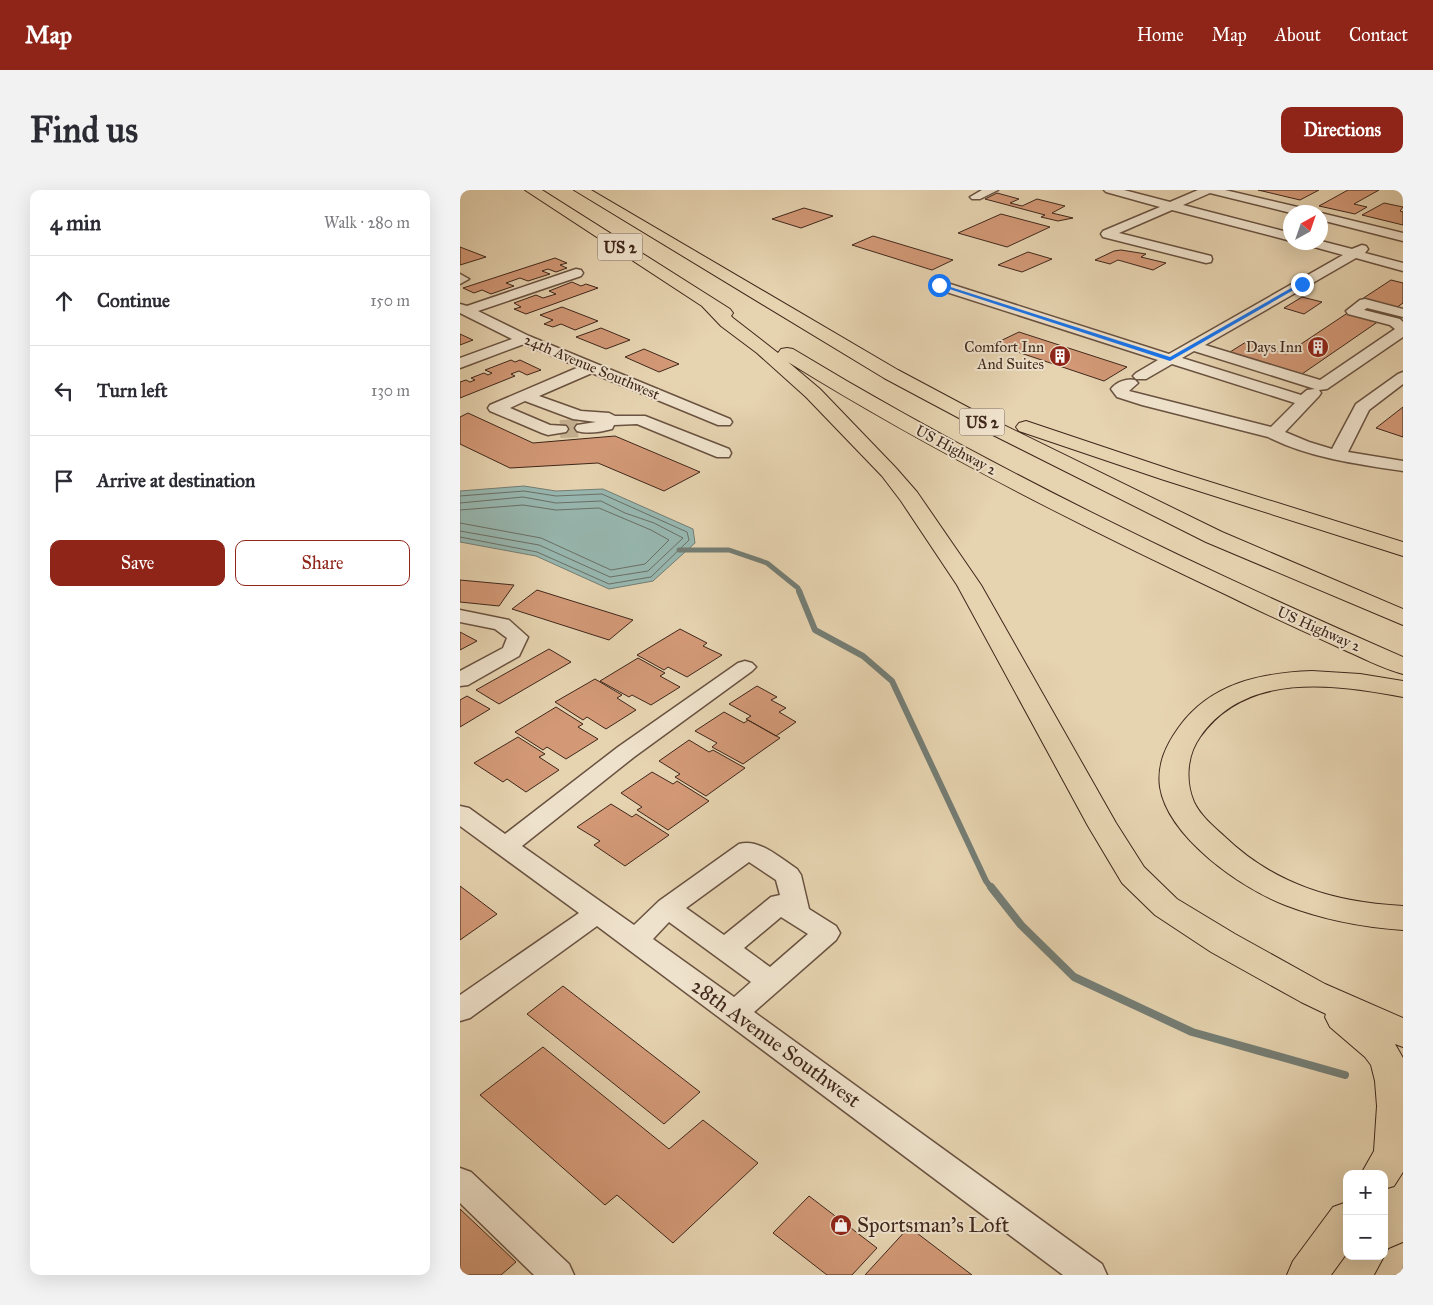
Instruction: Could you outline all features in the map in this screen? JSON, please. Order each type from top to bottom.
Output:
[{"type":"highway","name":"US 2","points":[[580,190],[863,358],[966,414],[1196,528],[1403,618]]},
{"type":"highway","name":"US Highway 2","points":[[526,192],[579,221],[862,400],[945,445],[1210,580],[1403,666]]},
{"type":"highway","points":[[708,303],[727,322],[763,349],[813,393],[883,465],[909,497],[949,553],[969,585],[1102,826],[1133,875],[1166,907],[1223,943],[1313,993],[1403,1033]]},
{"type":"highway","points":[[863,358],[958,401],[1037,431],[1168,476],[1403,549]]},
{"type":"highway","points":[[1403,689],[1373,683],[1322,679],[1277,682],[1241,690],[1224,698],[1195,723],[1185,736],[1174,764],[1177,797],[1183,808],[1199,830],[1216,848],[1257,879],[1293,897],[1344,913],[1403,918]]},
{"type":"highway","points":[[1313,993],[1371,1040],[1387,1060],[1394,1084],[1392,1156]]},
{"type":"highway","points":[[1307,1275],[1343,1226]]},
{"type":"highway","points":[[1395,1275],[1403,1262]]},
{"type":"street","points":[[976,197],[992,190]]},
{"type":"street","points":[[1110,190],[1283,235]]},
{"type":"street","points":[[1206,259],[1107,234],[1210,190],[1283,207]]},
{"type":"street","points":[[1212,216],[1283,231]]},
{"type":"street","points":[[1328,219],[1403,237]]},
{"type":"street","points":[[1328,242],[1403,267]]},
{"type":"street","points":[[1328,245],[1403,258]]},
{"type":"street","points":[[1358,251],[1119,389],[1123,394],[1148,402],[1274,433],[1290,442],[1338,454],[1403,466]]},
{"type":"street","points":[[463,309],[576,273]]},
{"type":"street","points":[[939,285],[1304,401]]},
{"type":"street","points":[[1274,433],[1303,406],[1307,397],[1403,330],[1395,322],[1353,311],[1365,303],[1403,313]]},
{"type":"street","name":"24th Avenue Southwest","points":[[463,309],[524,339],[724,422],[692,440]]},
{"type":"street","points":[[460,363],[524,339]]},
{"type":"street","points":[[1192,346],[1322,386]]},
{"type":"street","points":[[560,429],[548,430],[496,408],[593,368]]},
{"type":"street","points":[[1338,454],[1362,407],[1403,377]]},
{"type":"street","points":[[525,396],[579,416],[609,418],[608,421]]},
{"type":"street","points":[[608,421],[639,419],[723,453]]},
{"type":"street","points":[[583,428],[606,426],[608,421]]},
{"type":"street","points":[[460,616],[502,624],[518,637],[512,652],[460,680]]},
{"type":"street","points":[[505,847],[626,752],[745,667]]},
{"type":"street","name":"28th Avenue Southwest","points":[[460,814],[635,940],[1090,1275]]},
{"type":"street","points":[[635,940],[668,908],[748,850],[788,875],[797,915]]},
{"type":"street","points":[[725,949],[780,904],[826,933],[734,1013]]},
{"type":"street","points":[[668,908],[770,981]]},
{"type":"street","points":[[460,1010],[597,913]]},
{"type":"street","points":[[460,1182],[558,1275]]},
{"type":"water","points":[[524,486],[556,491],[603,489],[693,529],[695,543],[653,581],[609,589],[536,556],[460,542],[460,491]]},
{"type":"building","points":[[1258,190],[1319,190],[1300,200]]},
{"type":"building","points":[[1348,190],[1379,190],[1354,204],[1367,207],[1355,214],[1328,208],[1328,205],[1321,205]]},
{"type":"building","points":[[997,193],[1019,199],[1010,203],[1022,206],[1037,199],[1065,206],[1052,213],[1073,218],[1058,221],[1041,217],[1045,215],[985,199]]},
{"type":"building","points":[[1384,203],[1403,207],[1400,211],[1403,212],[1403,225],[1362,215]]},
{"type":"building","points":[[804,208],[833,216],[801,228],[772,219]]},
{"type":"building","points":[[1001,214],[1050,227],[1007,247],[958,233]]},
{"type":"building","points":[[873,236],[953,260],[932,270],[852,245]]},
{"type":"building","points":[[460,247],[486,257],[460,265]]},
{"type":"building","points":[[1121,250],[1146,254],[1141,257],[1166,263],[1153,270],[1118,260],[1110,264],[1095,260],[1114,251]]},
{"type":"building","points":[[1028,252],[1052,259],[1022,272],[998,265]]},
{"type":"building","points":[[555,258],[567,263],[560,265],[567,268],[556,272],[548,269],[542,271],[550,274],[528,281],[520,278],[506,283],[514,286],[491,294],[482,290],[474,293],[463,288]]},
{"type":"building","points":[[1391,280],[1403,283],[1403,303],[1396,308],[1362,299]]},
{"type":"building","points":[[572,282],[581,286],[586,284],[598,288],[526,314],[514,309],[521,307],[514,303],[536,295],[543,298],[556,294],[549,291]]},
{"type":"building","points":[[1302,297],[1322,302],[1304,314],[1284,308]]},
{"type":"building","points":[[562,307],[598,321],[575,330],[561,324],[553,327],[544,324],[553,320],[540,315]]},
{"type":"building","name":"Days Inn","points":[[1349,312],[1379,321],[1302,374],[1230,352],[1246,342],[1286,354]]},
{"type":"building","points":[[601,328],[630,340],[606,349],[576,337]]},
{"type":"building","name":"Comfort Inn And Suites","points":[[1019,332],[1127,367],[1104,381],[994,344]]},
{"type":"building","points":[[460,334],[473,340],[460,345]]},
{"type":"building","points":[[644,349],[679,364],[659,372],[625,357]]},
{"type":"building","points":[[511,360],[515,362],[520,360],[541,370],[527,375],[519,371],[511,374],[515,376],[460,398],[460,382],[466,380],[470,382],[475,380],[471,378],[484,373],[488,375],[492,373],[485,370]]},
{"type":"building","points":[[1403,407],[1403,437],[1376,428]]},
{"type":"building","points":[[468,413],[533,443],[615,436],[700,472],[664,491],[598,463],[510,468],[460,444],[460,417]]},
{"type":"building","points":[[460,580],[514,585],[499,606],[460,602]]},
{"type":"building","points":[[537,590],[633,620],[609,640],[512,609]]},
{"type":"building","points":[[680,629],[707,643],[703,646],[722,655],[687,677],[668,667],[664,670],[637,655]]},
{"type":"building","points":[[460,632],[477,641],[460,650]]},
{"type":"building","points":[[549,649],[571,662],[499,704],[476,690]]},
{"type":"building","points":[[638,658],[665,673],[660,676],[680,687],[651,705],[632,695],[629,697],[600,681]]},
{"type":"building","points":[[595,679],[622,695],[617,698],[636,710],[606,729],[587,717],[583,720],[555,702]]},
{"type":"building","points":[[757,686],[777,697],[771,700],[786,708],[779,712],[796,722],[776,736],[746,719],[751,716],[729,704]]},
{"type":"building","points":[[467,696],[490,709],[460,727],[460,700]]},
{"type":"building","points":[[556,707],[583,724],[578,727],[598,739],[566,759],[547,747],[543,750],[515,732]]},
{"type":"building","points":[[724,712],[744,723],[748,720],[780,738],[743,764],[712,747],[717,743],[695,731]]},
{"type":"building","points":[[518,737],[545,754],[539,757],[559,770],[526,792],[507,779],[503,782],[474,763]]},
{"type":"building","points":[[689,740],[709,752],[713,750],[745,768],[706,796],[675,777],[680,774],[659,761]]},
{"type":"building","points":[[652,772],[673,784],[677,781],[709,801],[668,830],[637,810],[642,807],[621,793]]},
{"type":"building","points":[[611,804],[632,817],[636,814],[669,835],[625,866],[594,845],[600,841],[577,827]]},
{"type":"building","points":[[460,886],[497,914],[460,940]]},
{"type":"building","points":[[563,986],[700,1092],[664,1124],[527,1014]]},
{"type":"building","points":[[543,1047],[669,1149],[703,1120],[758,1163],[673,1243],[617,1195],[605,1205],[480,1095]]},
{"type":"building","points":[[809,1196],[877,1248],[852,1275],[827,1275],[773,1233]]},
{"type":"building","points":[[460,1209],[516,1262],[501,1275],[460,1275]]},
{"type":"building","points":[[909,1227],[972,1275],[865,1275]]},
{"type":"waterway","points":[[679,550],[729,550],[767,563],[798,588],[800,592]]},
{"type":"waterway","points":[[799,591],[815,630],[863,656],[892,681],[986,881],[992,889]]},
{"type":"waterway","points":[[991,887],[1021,925],[1074,977],[1192,1032],[1345,1075]]},
{"type":"tunnel","points":[[560,429],[583,428]]},
{"type":"place","name":"Days Inn","points":[[1318,347]]},
{"type":"place","name":"Comfort Inn And Suites","points":[[1060,356]]},
{"type":"place","name":"Sportsman's Loft","points":[[841,1225]]},
{"type":"route","points":[[939,285],[1170,359],[1302,284]]}]
